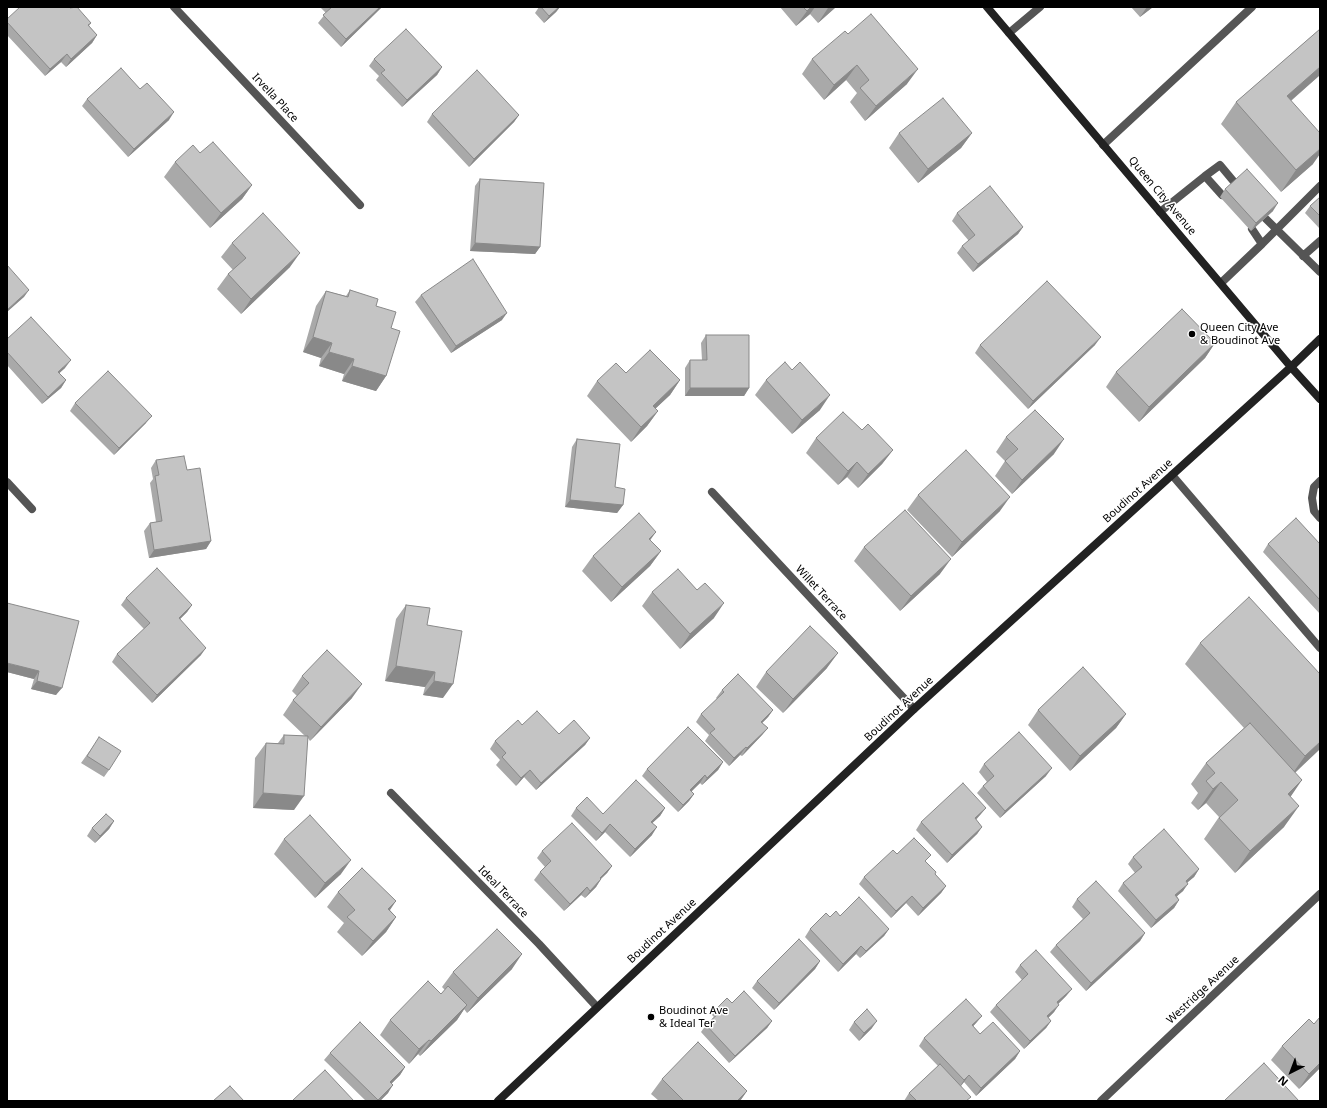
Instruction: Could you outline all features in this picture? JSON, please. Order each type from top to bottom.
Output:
[{"type":"street","name":"Irvella Place","points":[[174,7],[360,205]]},
{"type":"street","name":"Queen City Avenue","points":[[987,7],[1291,367],[1320,399]]},
{"type":"street","points":[[1009,33],[1040,7]]},
{"type":"street","points":[[1103,145],[1252,7]]},
{"type":"street","points":[[1160,212],[1220,165],[1235,183]]},
{"type":"street","points":[[1205,176],[1222,195]]},
{"type":"street","points":[[1221,283],[1277,230],[1320,186]]},
{"type":"street","points":[[1266,218],[1320,272]]},
{"type":"street","points":[[1252,229],[1262,244]]},
{"type":"street","points":[[1303,256],[1320,241]]},
{"type":"street","name":"Boudinot Avenue","points":[[498,1101],[914,709],[1320,339]]},
{"type":"street","points":[[1172,475],[1320,648]]},
{"type":"street","points":[[1320,481],[1314,487],[1312,498],[1314,511],[1320,518]]},
{"type":"street","points":[[7,482],[32,509]]},
{"type":"street","name":"Willet Terrace","points":[[712,492],[914,709]]},
{"type":"street","name":"Ideal Terrace","points":[[391,793],[539,944],[597,1007]]},
{"type":"street","name":"Westridge Avenue","points":[[1101,1101],[1320,894]]},
{"type":"building","points":[[20,7],[77,7],[91,23],[88,25],[97,35],[71,59],[67,54],[50,69],[7,22],[7,19]]},
{"type":"building","points":[[332,7],[380,7],[346,39],[323,15]]},
{"type":"building","points":[[541,7],[559,7],[549,16]]},
{"type":"building","points":[[803,7],[811,7],[807,11]]},
{"type":"building","points":[[871,14],[918,69],[876,106],[860,88],[869,80],[857,65],[834,85],[812,59],[845,31],[848,34]]},
{"type":"building","points":[[406,29],[442,67],[407,100],[381,73],[385,70],[374,59]]},
{"type":"building","points":[[1320,29],[1320,67],[1287,96],[1320,133],[1320,149],[1296,170],[1236,102]]},
{"type":"building","points":[[121,68],[140,89],[147,83],[174,112],[134,149],[87,99]]},
{"type":"building","points":[[477,70],[519,115],[474,159],[432,114]]},
{"type":"building","points":[[943,98],[972,133],[928,169],[899,133]]},
{"type":"building","points":[[213,142],[252,185],[221,213],[175,162],[193,145],[200,153]]},
{"type":"building","points":[[1247,169],[1278,203],[1256,223],[1225,189]]},
{"type":"building","points":[[480,179],[544,183],[540,247],[475,243]]},
{"type":"building","points":[[990,186],[1023,227],[978,264],[962,246],[975,235],[957,213]]},
{"type":"building","points":[[1320,197],[1320,216],[1310,206]]},
{"type":"building","points":[[263,213],[300,253],[251,299],[228,274],[246,258],[232,243]]},
{"type":"building","points":[[473,259],[507,313],[456,346],[421,295]]},
{"type":"building","points":[[7,265],[29,290],[7,310]]},
{"type":"building","points":[[1047,281],[1101,337],[1033,401],[980,345]]},
{"type":"building","points":[[350,290],[378,299],[376,306],[396,312],[391,328],[400,331],[386,376],[352,366],[354,359],[329,352],[332,343],[313,337],[326,291],[348,297]]},
{"type":"building","points":[[1182,309],[1215,343],[1149,407],[1116,372]]},
{"type":"building","points":[[31,317],[71,360],[58,372],[66,380],[48,397],[7,352],[7,339]]},
{"type":"building","points":[[706,335],[749,335],[749,388],[690,388],[690,360],[707,360]]},
{"type":"building","points":[[650,350],[680,380],[653,406],[658,411],[641,427],[597,381],[616,363],[626,373]]},
{"type":"building","points":[[785,362],[792,370],[800,362],[830,395],[802,420],[766,380]]},
{"type":"building","points":[[108,371],[152,416],[119,448],[75,403]]},
{"type":"building","points":[[1035,410],[1064,439],[1022,480],[1005,461],[1018,449],[1006,437]]},
{"type":"building","points":[[843,412],[862,430],[868,424],[893,450],[868,474],[857,462],[848,471],[816,438]]},
{"type":"building","points":[[577,439],[620,444],[615,487],[625,489],[623,505],[570,500]]},
{"type":"building","points":[[966,450],[1010,497],[962,542],[918,495]]},
{"type":"building","points":[[184,456],[187,470],[200,468],[211,541],[154,550],[150,523],[162,521],[155,476],[159,475],[156,460]]},
{"type":"building","points":[[905,510],[951,559],[911,596],[864,547]]},
{"type":"building","points":[[639,513],[656,532],[649,539],[661,551],[622,587],[593,556]]},
{"type":"building","points":[[1296,518],[1320,544],[1320,600],[1268,544]]},
{"type":"building","points":[[157,568],[192,605],[179,618],[206,648],[157,695],[117,654],[150,623],[126,598]]},
{"type":"building","points":[[678,569],[697,590],[705,583],[724,603],[690,634],[652,592]]},
{"type":"building","points":[[1249,597],[1320,674],[1320,742],[1305,756],[1200,643]]},
{"type":"building","points":[[7,603],[79,621],[62,688],[37,681],[39,671],[7,663]]},
{"type":"building","points":[[406,605],[430,608],[427,625],[462,631],[453,684],[434,681],[435,672],[396,666]]},
{"type":"building","points":[[810,626],[838,653],[793,699],[766,672]]},
{"type":"building","points":[[327,650],[362,684],[321,727],[293,700],[309,683],[302,676]]},
{"type":"building","points":[[1083,667],[1126,714],[1080,756],[1038,710]]},
{"type":"building","points":[[738,674],[773,710],[761,722],[768,728],[734,758],[710,733],[715,729],[701,714],[724,692],[722,690]]},
{"type":"building","points":[[537,711],[559,734],[574,720],[590,738],[541,783],[530,770],[521,778],[502,757],[506,753],[495,741],[518,720],[522,725]]},
{"type":"building","points":[[1250,723],[1302,780],[1288,794],[1299,806],[1250,851],[1219,818],[1238,800],[1221,782],[1213,789],[1206,781],[1215,773],[1206,763]]},
{"type":"building","points":[[688,727],[723,762],[707,778],[705,775],[690,790],[694,794],[683,805],[647,769]]},
{"type":"building","points":[[1019,732],[1052,768],[1005,811],[983,786],[994,776],[984,764]]},
{"type":"building","points":[[284,735],[308,736],[304,796],[263,793],[266,743],[284,744]]},
{"type":"building","points":[[99,737],[121,751],[109,770],[87,756]]},
{"type":"building","points":[[636,780],[665,808],[651,822],[657,827],[635,849],[610,824],[602,833],[576,808],[587,797],[603,814]]},
{"type":"building","points":[[963,783],[986,808],[975,818],[982,827],[952,855],[921,822]]},
{"type":"building","points":[[106,814],[114,821],[100,836],[92,828]]},
{"type":"building","points":[[310,815],[351,860],[325,883],[284,839]]},
{"type":"building","points":[[572,823],[612,866],[590,891],[587,887],[570,904],[540,872],[551,861],[542,851]]},
{"type":"building","points":[[1164,829],[1199,869],[1186,881],[1188,884],[1175,895],[1179,900],[1156,920],[1123,883],[1142,867],[1133,857]]},
{"type":"building","points":[[914,838],[931,855],[925,861],[936,872],[935,874],[946,886],[923,908],[912,896],[896,911],[864,877],[893,850],[897,854]]},
{"type":"building","points":[[362,868],[396,901],[388,909],[396,917],[373,941],[347,917],[355,910],[338,892]]},
{"type":"building","points":[[1096,881],[1145,933],[1091,983],[1056,945],[1090,913],[1077,899]]},
{"type":"building","points":[[859,897],[889,929],[866,951],[861,946],[843,964],[810,929],[826,913],[830,917],[836,911],[840,916]]},
{"type":"building","points":[[497,929],[522,954],[478,998],[453,972]]},
{"type":"building","points":[[799,939],[820,961],[779,1003],[757,981]]},
{"type":"building","points":[[1036,950],[1072,989],[1057,1002],[1059,1005],[1047,1016],[1051,1021],[1030,1041],[996,1005],[1028,974],[1020,965]]},
{"type":"building","points":[[428,981],[441,994],[448,986],[467,1005],[431,1041],[429,1040],[419,1049],[390,1020]]},
{"type":"building","points":[[744,991],[772,1021],[735,1056],[706,1025],[721,1011],[717,1008],[727,998],[732,1003]]},
{"type":"building","points":[[966,999],[982,1016],[972,1025],[980,1034],[993,1022],[1020,1051],[981,1088],[969,1075],[964,1080],[924,1038]]},
{"type":"building","points":[[867,1009],[877,1021],[864,1033],[854,1022]]},
{"type":"building","points":[[1320,1017],[1320,1063],[1309,1074],[1282,1046],[1309,1019],[1314,1024]]},
{"type":"building","points":[[360,1022],[405,1067],[390,1082],[393,1085],[378,1100],[330,1053]]},
{"type":"building","points":[[698,1042],[747,1091],[737,1101],[684,1101],[662,1079]]},
{"type":"building","points":[[1264,1063],[1299,1101],[1225,1100]]},
{"type":"building","points":[[940,1064],[971,1097],[966,1101],[917,1101],[909,1093]]},
{"type":"building","points":[[325,1070],[354,1101],[293,1100]]},
{"type":"building","points":[[230,1086],[244,1101],[213,1101]]},
{"type":"place","name":"Queen City Ave & Boudinot Ave","points":[[1192,334]]},
{"type":"place","name":"Boudinot Ave & Ideal Ter","points":[[651,1017]]}]
